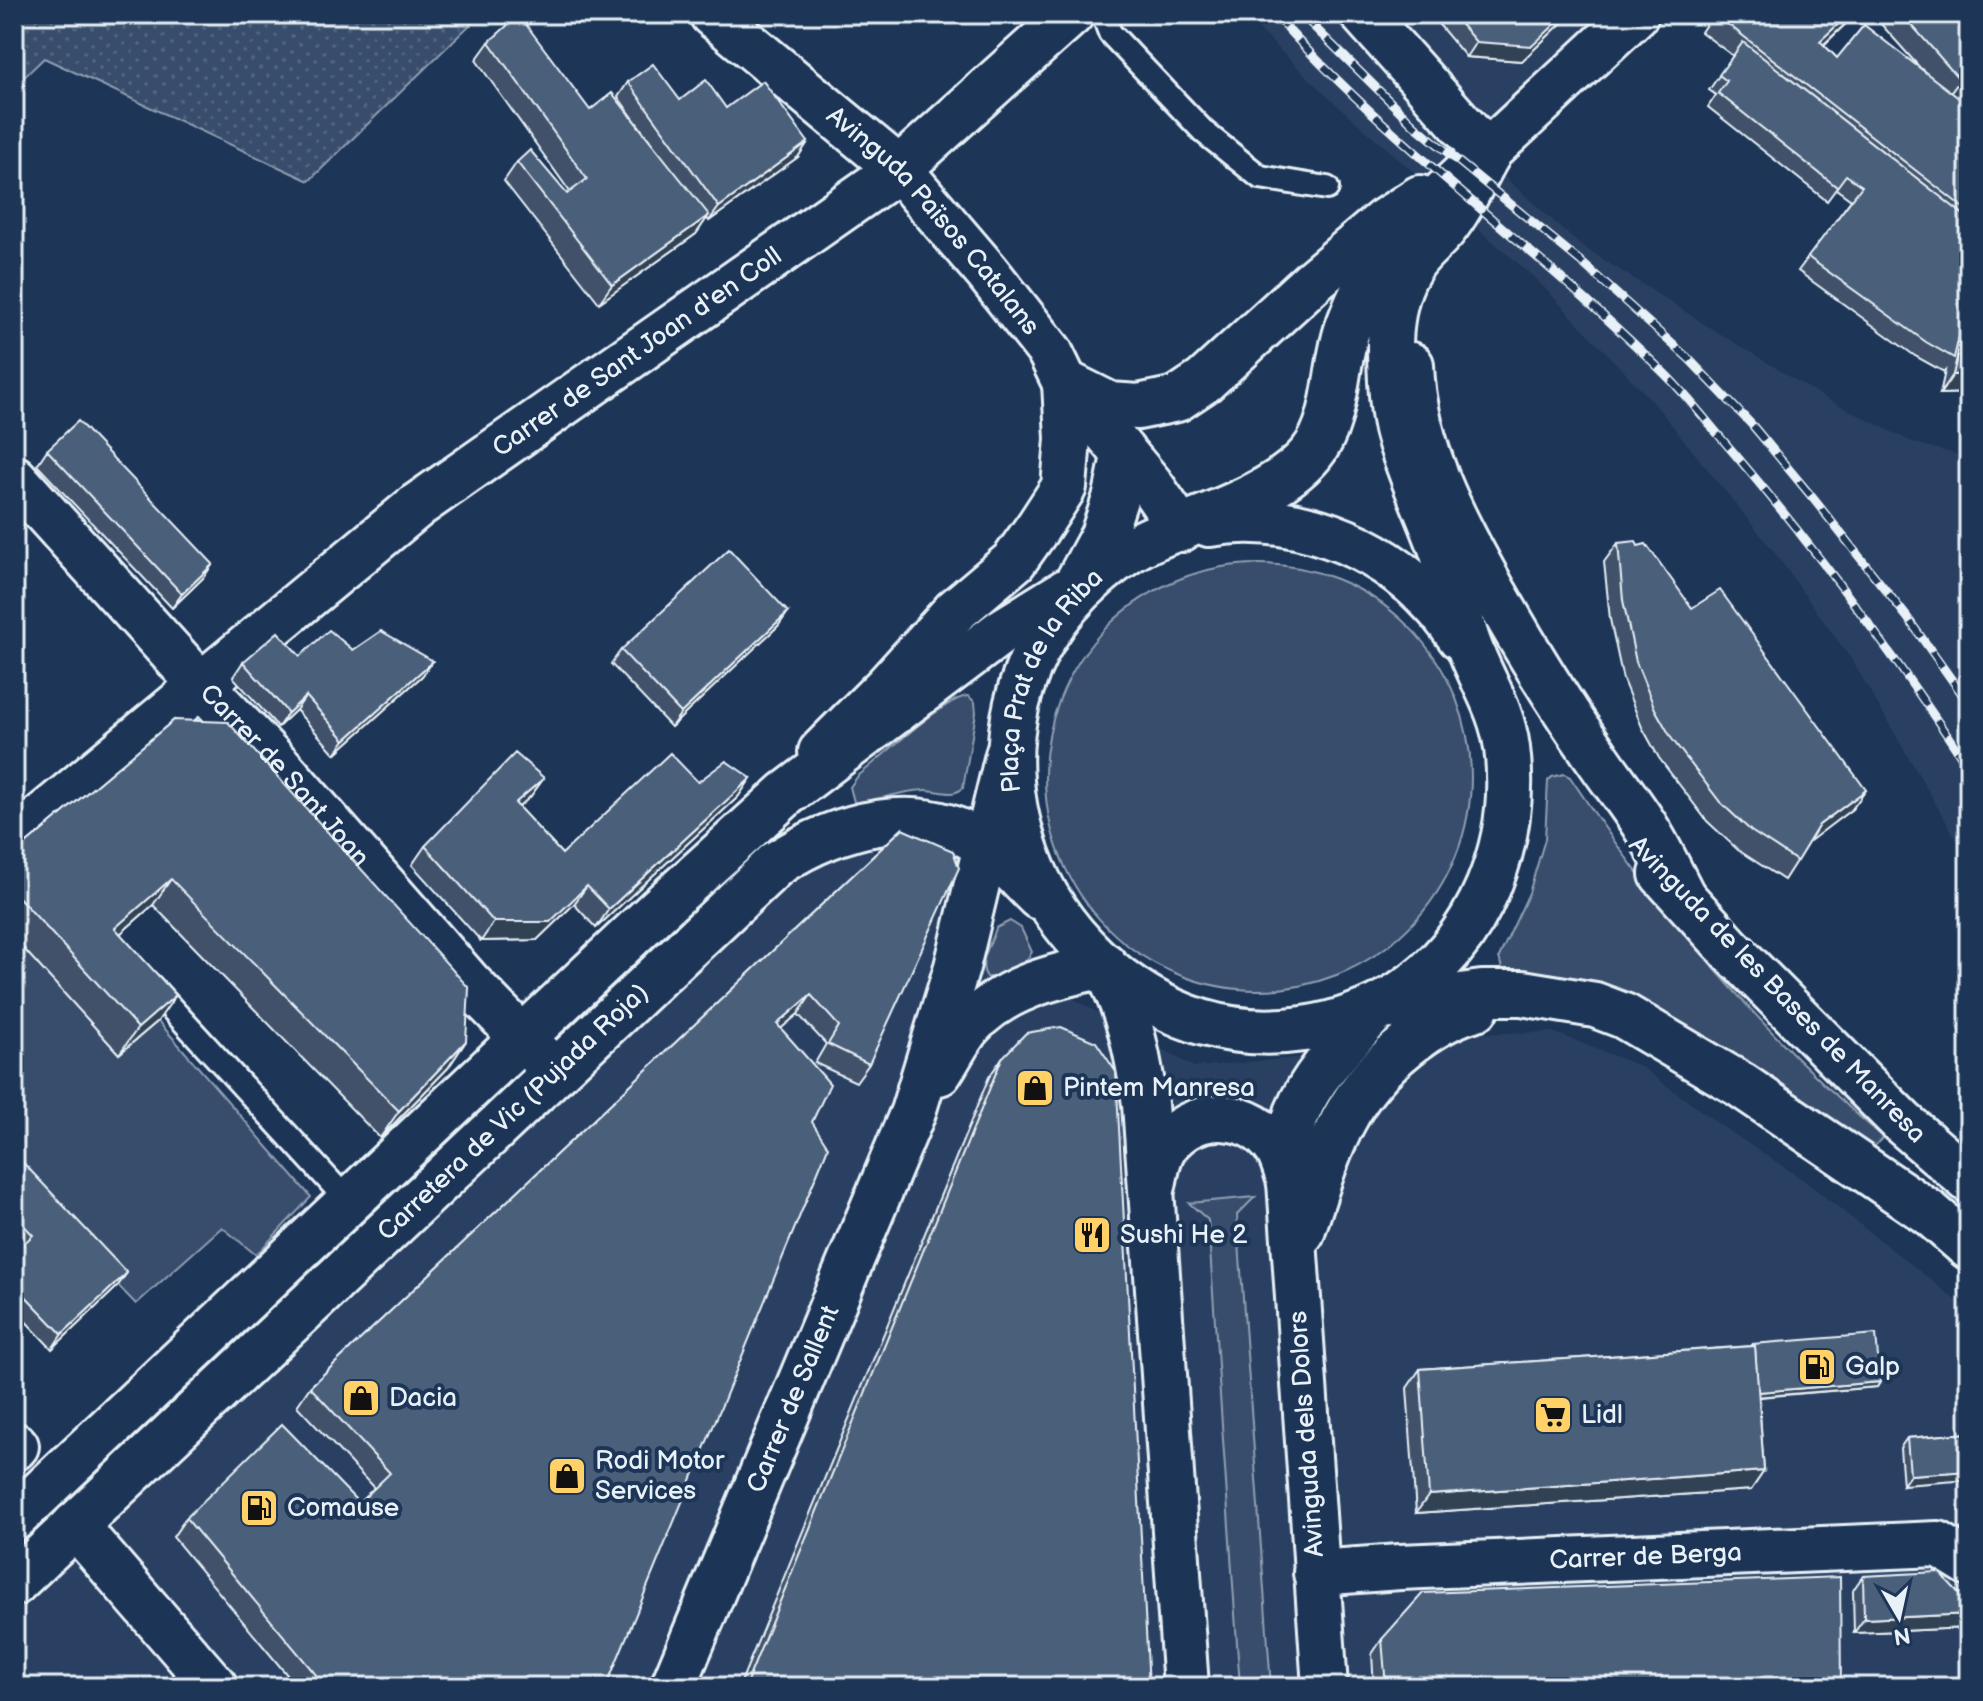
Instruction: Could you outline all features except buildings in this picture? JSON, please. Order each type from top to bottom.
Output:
[{"type":"street","name":"Avinguda Països Catalans","points":[[712,14],[899,169],[1050,352],[1065,383],[1150,484],[1181,529]]},
{"type":"street","name":"Carrer de Sant Joan d'en Coll","points":[[14,840],[418,505],[899,169],[1071,14]]},
{"type":"street","points":[[1363,14],[1488,154]]},
{"type":"street","points":[[786,794],[831,739],[887,686],[955,611],[1014,561],[1038,527],[1064,487],[1068,439],[1065,383],[1110,405],[1138,407],[1177,399],[1204,381],[1383,222],[1488,154],[1636,14]]},
{"type":"street","name":"Plaça Prat de la Riba","points":[[1124,456],[1116,496],[1095,555],[1045,633],[1025,671],[1014,712],[1010,745],[1011,792],[1021,837],[1035,877],[1057,915],[1104,965],[1137,990],[1170,1009],[1202,1022],[1238,1030],[1271,1032],[1326,1026],[1377,1008],[1415,984],[1447,953],[1475,916],[1494,875],[1505,832],[1509,784],[1506,743],[1493,696],[1469,648],[1441,546],[1396,426],[1390,334],[1401,281],[1414,261],[1446,227],[1488,154]]},
{"type":"street","name":"Plaça Prat de la Riba","points":[[786,794],[1001,632],[1072,593],[1147,541],[1181,529],[1255,494],[1300,466],[1316,447],[1326,424],[1347,329],[1367,280],[1391,242],[1488,154]]},
{"type":"street","points":[[1446,227],[1431,255],[1415,298],[1410,360],[1417,421],[1438,483],[1529,653],[1645,825],[1682,895]]},
{"type":"street","name":"Carrer de Sant Joan","points":[[14,478],[201,685],[282,769],[521,1039],[556,1072]]},
{"type":"street","name":"Plaça Prat de la Riba","points":[[1181,529],[1218,522],[1262,521],[1310,528],[1359,547],[1398,572],[1433,603],[1469,648]]},
{"type":"street","name":"Avinguda de les Bases de Manresa","points":[[1469,648],[1537,703],[1625,835],[1730,949],[1903,1123],[1969,1180]]},
{"type":"street","name":"Carrer de Sallent","points":[[673,1687],[913,1112],[957,967],[1010,745]]},
{"type":"street","name":"Carretera de Vic (Pujada Roja)","points":[[14,1518],[521,1039],[786,794]]},
{"type":"street","name":"Carretera de Vic (Pujada Roja)","points":[[14,1583],[776,864],[805,845],[833,833],[865,825],[918,821],[965,835],[986,846],[1057,915]]},
{"type":"street","name":"Carrer de Sallent","points":[[913,1112],[970,1026],[995,1005],[1029,985],[1104,965]]},
{"type":"street","name":"Avinguda dels Dolors","points":[[1104,965],[1115,983],[1126,1013],[1139,1064],[1152,1192],[1186,1687]]},
{"type":"street","points":[[1377,1008],[1482,993],[1522,993],[1595,1005],[1624,1016],[1741,1085],[1931,1214],[1969,1247]]},
{"type":"street","points":[[1296,1258],[1332,1142],[1347,1112],[1377,1070],[1419,1035],[1464,1011],[1521,1000],[1568,999]]},
{"type":"street","name":"Avinguda dels Dolors","points":[[1325,1687],[1290,1182],[1290,1142],[1298,1112],[1323,1070],[1377,1008]]},
{"type":"street","name":"Avinguda dels Dolors","points":[[1152,1192],[1156,1169],[1170,1140],[1188,1126],[1220,1117],[1255,1126],[1268,1138],[1277,1149],[1290,1182]]},
{"type":"street","points":[[75,1525],[215,1687]]},
{"type":"street","name":"Carrer de Berga","points":[[1316,1573],[1938,1544],[1969,1563]]},
{"type":"lane","points":[[1103,14],[1110,33],[1204,132],[1260,177],[1327,188]]},
{"type":"lane","points":[[132,965],[349,1202]]},
{"type":"shaded area","points":[[14,14],[481,14],[309,181],[44,58],[14,87]]},
{"type":"shaded area","points":[[1243,14],[1599,14],[1466,142],[1579,244],[1706,325],[1823,397],[1912,442],[1969,458],[1969,861],[1853,662],[1772,549],[1654,403],[1538,281],[1329,98]]},
{"type":"shaded area","points":[[1258,564],[1300,568],[1340,580],[1377,600],[1409,626],[1435,658],[1455,695],[1467,735],[1471,777],[1467,819],[1455,859],[1435,896],[1409,928],[1377,954],[1340,974],[1300,986],[1258,990],[1216,986],[1176,974],[1139,954],[1107,928],[1081,896],[1061,859],[1049,819],[1045,777],[1049,735],[1061,695],[1081,658],[1107,626],[1139,600],[1176,580],[1216,568]]},
{"type":"shaded area","points":[[968,696],[975,702],[976,713],[963,788],[950,793],[917,791],[854,802],[850,787],[858,776],[928,718],[957,699]]},
{"type":"shaded area","points":[[1564,774],[1570,777],[1639,875],[1714,968],[1795,1056],[1883,1137],[1873,1148],[1817,1108],[1616,990],[1556,974],[1502,969],[1499,957],[1529,893],[1545,839],[1548,781]]},
{"type":"shaded area","points":[[871,850],[1022,970],[1194,1067],[1371,1051],[1456,1034],[1553,1032],[1640,1066],[1723,1127],[1802,1179],[1969,1310],[1969,1687],[14,1687],[14,1551],[716,885]]},
{"type":"shaded area","points":[[1010,921],[1021,928],[1032,952],[1012,970],[987,977],[984,959],[996,928]]},
{"type":"shaded area","points":[[14,938],[119,1054],[158,1021],[311,1197],[256,1255],[222,1227],[136,1304],[14,1178]]},
{"type":"shaded area","points":[[1255,1197],[1237,1215],[1271,1687],[1240,1687],[1208,1220],[1189,1203]]},
{"type":"railway","points":[[1274,14],[1368,109],[1618,329],[1675,384],[1827,568],[1969,768]]},
{"type":"railway","points":[[1301,14],[1414,125],[1580,261],[1689,359],[1753,426],[1812,497],[1907,617],[1969,704]]},
{"type":"place","name":"Pintem Manresa","points":[[1035,1088]]},
{"type":"place","name":"Sushi He 2","points":[[1092,1235]]},
{"type":"place","name":"Galp","points":[[1817,1367]]},
{"type":"place","name":"Dacia","points":[[361,1398]]},
{"type":"place","name":"Lidl","points":[[1553,1415]]},
{"type":"place","name":"Rodi Motor Services","points":[[567,1476]]},
{"type":"place","name":"Comause","points":[[259,1508]]}]
